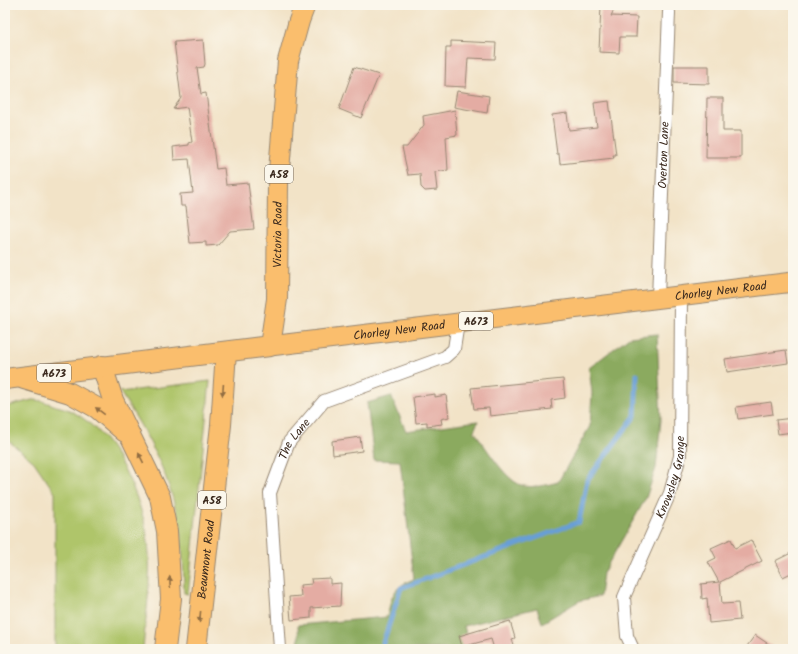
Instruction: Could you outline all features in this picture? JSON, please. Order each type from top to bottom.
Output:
[{"type":"highway","name":"Victoria Road","points":[[270,346],[277,299],[278,183],[288,61],[305,5]]},
{"type":"highway","name":"Chorley New Road","points":[[11,378],[270,346]]},
{"type":"highway","name":"Beaumont Road","points":[[196,649],[221,425],[226,352]]},
{"type":"highway","points":[[102,366],[113,400],[160,497],[167,531],[171,599],[165,649]]},
{"type":"highway","points":[[11,378],[70,393],[97,408],[130,436]]},
{"type":"main road","name":"Chorley New Road","points":[[270,346],[793,282]]},
{"type":"street","name":"Overton Lane","points":[[658,298],[669,12]]},
{"type":"street","name":"Knowsley Grange","points":[[633,649],[627,636],[624,597],[670,494],[680,456],[681,295]]},
{"type":"street","name":"The Lane","points":[[280,649],[270,493],[289,442],[324,401],[446,357],[454,349],[458,323]]},
{"type":"green space","points":[[657,334],[661,420],[656,468],[646,498],[603,573],[600,596],[579,601],[542,623],[537,608],[464,626],[470,649],[299,649],[298,625],[387,617],[394,593],[402,585],[414,579],[400,461],[374,460],[367,403],[391,396],[406,431],[478,421],[474,431],[495,461],[515,482],[525,486],[535,487],[558,482],[590,426],[592,393],[589,368],[629,337]]},
{"type":"green space","points":[[210,381],[188,594],[184,593],[180,535],[176,510],[169,487],[149,441],[120,392]]},
{"type":"green space","points":[[32,400],[41,401],[67,409],[88,422],[101,435],[113,451],[133,488],[145,526],[149,556],[148,596],[143,649],[55,649],[55,493],[34,462],[5,438],[5,407]]},
{"type":"building","points":[[601,5],[616,5],[611,16],[637,17],[636,37],[620,37],[619,53],[599,52]]},
{"type":"building","points":[[203,40],[205,64],[204,67],[197,68],[201,94],[206,93],[216,169],[224,168],[226,185],[248,183],[254,229],[230,231],[218,245],[206,246],[206,242],[190,243],[186,206],[181,206],[180,194],[193,193],[189,159],[174,160],[173,147],[189,145],[189,143],[192,142],[187,107],[173,109],[181,98],[174,42]]},
{"type":"building","points":[[451,41],[496,43],[495,59],[468,58],[466,87],[445,86],[446,47],[451,47]]},
{"type":"building","points":[[674,66],[709,66],[709,84],[674,83]]},
{"type":"building","points":[[354,67],[379,75],[361,118],[339,109]]},
{"type":"building","points":[[457,91],[489,96],[487,113],[454,107]]},
{"type":"building","points":[[707,98],[723,98],[723,131],[741,131],[741,158],[706,158]]},
{"type":"building","points":[[609,101],[616,155],[613,155],[614,158],[560,164],[559,154],[557,154],[552,115],[567,113],[569,130],[597,127],[594,103]]},
{"type":"building","points":[[455,110],[457,135],[446,137],[448,170],[435,172],[437,190],[425,191],[421,187],[420,174],[408,175],[402,147],[407,147],[424,125],[423,116]]},
{"type":"building","points":[[786,350],[788,363],[727,372],[725,359]]},
{"type":"building","points":[[563,379],[565,398],[551,400],[552,409],[490,416],[489,408],[474,409],[471,388]]},
{"type":"building","points":[[435,394],[435,397],[446,395],[449,417],[441,419],[442,424],[427,426],[427,422],[416,423],[413,397]]},
{"type":"building","points":[[771,402],[773,414],[738,419],[736,407]]},
{"type":"building","points":[[793,418],[793,432],[778,434],[776,420]]},
{"type":"building","points":[[360,437],[362,451],[333,455],[332,441]]},
{"type":"building","points":[[731,539],[735,548],[751,540],[762,561],[720,582],[722,604],[738,603],[740,620],[709,623],[707,598],[702,599],[701,584],[719,582],[708,562],[716,558],[711,548]]},
{"type":"building","points":[[793,552],[793,572],[783,577],[775,561]]},
{"type":"building","points":[[330,578],[330,584],[341,583],[340,606],[311,608],[311,618],[291,620],[289,597],[301,596],[300,585],[312,584],[311,579]]},
{"type":"building","points":[[510,621],[515,638],[512,639],[515,649],[494,649],[491,639],[462,647],[459,636]]},
{"type":"building","points":[[755,635],[776,649],[745,649]]},
{"type":"waterway","points":[[381,649],[401,588],[579,522],[587,480],[635,416],[637,374]]}]
